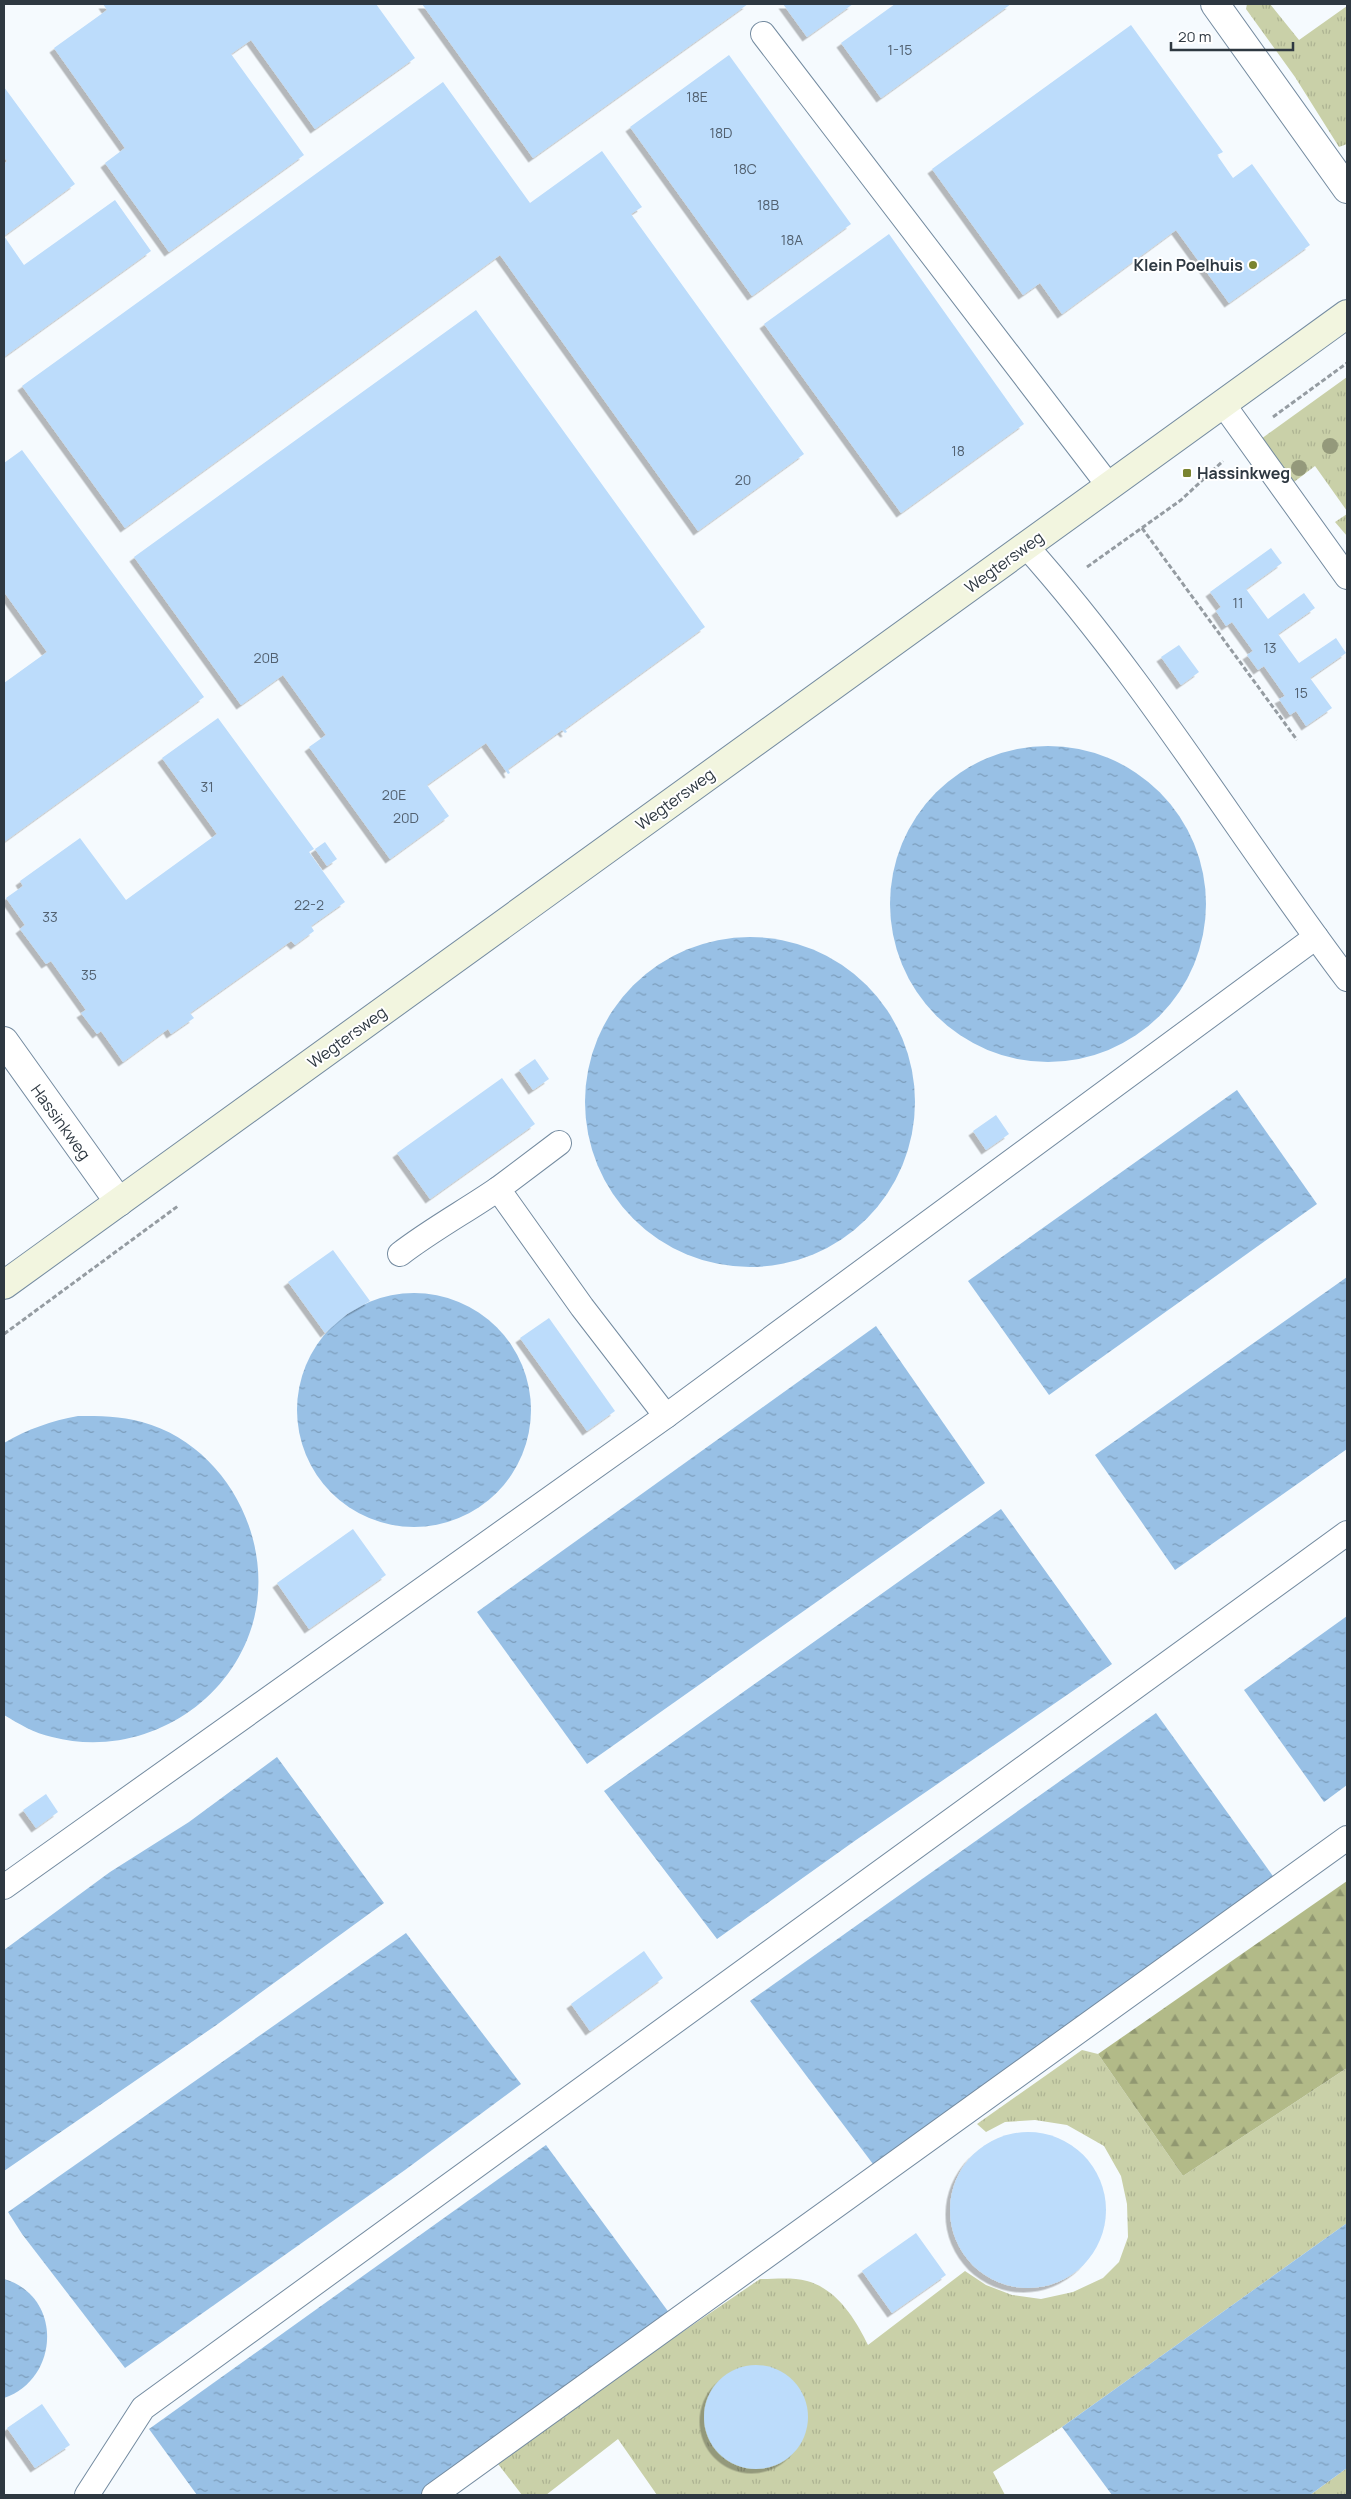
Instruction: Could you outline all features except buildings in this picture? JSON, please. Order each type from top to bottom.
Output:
[{"type":"street","points":[[1215,4],[1347,189]]},
{"type":"street","name":"Wegtersweg","points":[[4,1285],[1347,314]]},
{"type":"street","name":"Hassinkweg","points":[[4,1042],[119,1202]]},
{"type":"lane","points":[[763,34],[1109,486]]},
{"type":"lane","points":[[1223,404],[1347,577]]},
{"type":"lane","points":[[1026,546],[1055,578],[1158,714],[1347,979]]},
{"type":"lane","points":[[4,1887],[666,1416],[1316,937]]},
{"type":"lane","points":[[400,1254],[421,1237],[462,1214],[498,1189],[559,1143]]},
{"type":"lane","points":[[498,1189],[587,1314],[666,1416]]},
{"type":"lane","points":[[87,2495],[143,2408],[1347,1533]]},
{"type":"lane","points":[[434,2495],[1347,1838]]},
{"type":"path","points":[[1142,528],[1297,740]]},
{"type":"green space","points":[[1247,4],[1270,4],[1299,40],[1347,6],[1347,144],[1339,147],[1295,77],[1246,9]]},
{"type":"green space","points":[[1347,377],[1347,511],[1315,466],[1294,482],[1261,439]]},
{"type":"green space","points":[[1347,514],[1347,536],[1335,522]]},
{"type":"green space","points":[[1347,1881],[1347,2068],[1183,2176],[1098,2054]]},
{"type":"green space","points":[[1082,2050],[1098,2054],[1183,2176],[1347,2068],[1347,2223],[1062,2427],[993,2472],[1005,2495],[657,2495],[618,2439],[546,2495],[522,2495],[495,2460],[760,2279],[802,2280],[818,2285],[828,2291],[851,2316],[868,2345],[965,2271],[986,2285],[1012,2295],[1041,2299],[1073,2292],[1103,2278],[1119,2262],[1128,2237],[1127,2204],[1121,2176],[1104,2146],[1067,2125],[1035,2120],[1005,2122],[986,2132],[977,2124]]},
{"type":"green space","points":[[1347,2468],[1347,2495],[1310,2495]]},
{"type":"water","points":[[1048,746],[1079,749],[1108,758],[1136,773],[1160,792],[1179,816],[1194,844],[1203,873],[1206,904],[1203,935],[1194,964],[1179,992],[1160,1016],[1136,1035],[1108,1050],[1079,1059],[1048,1062],[1017,1059],[988,1050],[960,1035],[936,1016],[917,992],[902,964],[893,935],[890,904],[893,873],[902,844],[917,816],[936,792],[960,773],[988,758],[1017,749]]},
{"type":"water","points":[[750,937],[782,940],[828,956],[855,974],[867,985],[878,997],[896,1024],[912,1070],[915,1102],[912,1134],[896,1180],[878,1207],[867,1219],[855,1230],[828,1248],[782,1264],[750,1267],[718,1264],[672,1248],[645,1230],[633,1219],[622,1207],[604,1180],[588,1134],[585,1102],[588,1070],[604,1024],[622,997],[633,985],[645,974],[672,956],[718,940]]},
{"type":"water","points":[[1237,1090],[1317,1204],[1049,1395],[968,1281]]},
{"type":"water","points":[[1347,1277],[1347,1449],[1175,1570],[1095,1455]]},
{"type":"water","points":[[403,1293],[425,1293],[459,1302],[479,1313],[497,1327],[511,1345],[522,1365],[529,1387],[531,1410],[529,1433],[522,1455],[511,1475],[497,1493],[469,1513],[448,1522],[425,1527],[403,1527],[380,1522],[359,1513],[340,1501],[323,1484],[311,1465],[302,1444],[297,1421],[297,1399],[302,1376],[311,1355],[323,1336],[340,1319],[359,1307],[380,1298]]},
{"type":"water","points":[[876,1326],[985,1483],[587,1764],[477,1612]]},
{"type":"water","points":[[78,1416],[118,1417],[142,1422],[172,1434],[199,1452],[221,1475],[238,1502],[251,1531],[257,1562],[258,1594],[252,1626],[239,1656],[222,1682],[199,1704],[174,1721],[145,1734],[115,1741],[84,1742],[52,1737],[33,1731],[4,1715],[4,1443],[40,1426]]},
{"type":"water","points":[[1001,1509],[1112,1664],[856,1840],[717,1939],[604,1791]]},
{"type":"water","points":[[1347,1616],[1347,1785],[1324,1802],[1244,1690]]},
{"type":"water","points":[[1156,1713],[1275,1879],[876,2168],[750,2001]]},
{"type":"water","points":[[277,1757],[384,1903],[215,2026],[4,2171],[4,1950],[110,1872],[189,1822]]},
{"type":"water","points":[[406,1933],[521,2084],[405,2170],[125,2368],[22,2234],[8,2212]]},
{"type":"water","points":[[546,2145],[670,2314],[422,2495],[197,2495],[149,2429]]},
{"type":"water","points":[[1347,2223],[1347,2468],[1310,2495],[1112,2495],[1062,2427]]},
{"type":"water","points":[[4,2279],[23,2288],[37,2302],[45,2319],[47,2338],[44,2356],[36,2374],[22,2388],[4,2398]]},
{"type":"place","name":"Klein Poelhuis","points":[[1253,265]]},
{"type":"place","name":"Hassinkweg","points":[[1187,473]]}]
